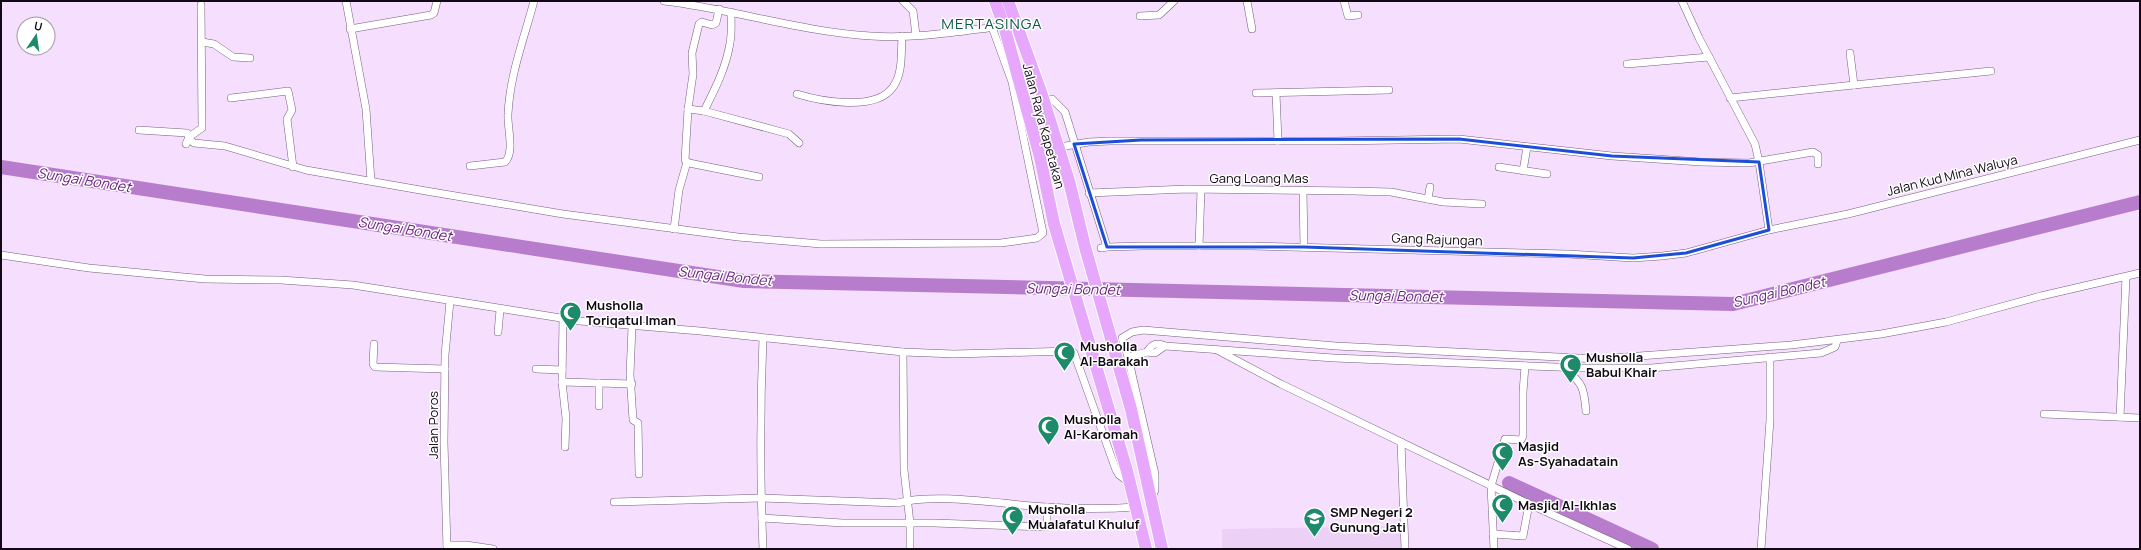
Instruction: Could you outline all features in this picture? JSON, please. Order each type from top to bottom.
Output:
[{"type":"highway","name":"Jalan Raya Kapetakan","points":[[995,1],[998,26],[1040,157],[1054,224],[1090,340],[1130,483],[1146,549]]},
{"type":"highway","points":[[1008,1],[1060,147],[1087,254],[1131,409],[1162,549]]},
{"type":"street","points":[[346,1],[366,109],[371,181]]},
{"type":"street","points":[[350,29],[431,15],[434,13],[437,1]]},
{"type":"street","points":[[470,166],[505,162],[508,159],[510,138],[508,117],[510,87],[534,1]]},
{"type":"street","points":[[188,139],[194,143],[225,146],[294,167],[563,214],[674,229],[821,244],[1001,243],[1040,237],[1043,233],[1012,82],[998,26],[902,36],[846,34],[731,12],[689,2],[664,1]]},
{"type":"street","points":[[903,1],[914,11],[916,35]]},
{"type":"street","points":[[1140,16],[1159,15],[1174,1]]},
{"type":"street","points":[[1247,1],[1252,29]]},
{"type":"street","points":[[1344,1],[1348,16],[1358,16]]},
{"type":"street","points":[[1682,1],[1730,98],[1755,144],[1760,162],[1769,230]]},
{"type":"street","points":[[188,139],[200,131],[202,126],[201,4]]},
{"type":"street","points":[[674,229],[686,162],[684,153],[693,74],[692,53],[698,27],[702,22],[712,24],[716,23],[719,9]]},
{"type":"street","points":[[704,111],[726,61],[731,42],[731,12]]},
{"type":"street","points":[[797,94],[816,100],[846,102],[870,100],[885,95],[893,88],[898,75],[902,36]]},
{"type":"street","points":[[202,42],[214,44],[233,57],[250,58]]},
{"type":"street","points":[[1850,53],[1854,84]]},
{"type":"street","points":[[1627,64],[1710,57]]},
{"type":"street","points":[[1730,98],[1854,84],[1991,72]]},
{"type":"street","points":[[1256,93],[1389,90]]},
{"type":"street","points":[[230,98],[288,91],[292,110],[287,119],[294,167]]},
{"type":"street","points":[[1276,93],[1278,141]]},
{"type":"street","points":[[1044,99],[1052,99],[1065,112],[1089,193]]},
{"type":"street","points":[[688,109],[704,111],[789,134],[799,143]]},
{"type":"street","points":[[139,130],[188,133],[188,139]]},
{"type":"street","points":[[1060,147],[1074,144],[1141,140],[1427,141],[1459,139],[1639,158],[1701,162],[1760,162],[1813,152],[1818,155],[1818,164]]},
{"type":"street","name":"Jalan Kud Mina Waluya","points":[[1769,230],[1848,214],[2140,140]]},
{"type":"street","points":[[1523,171],[1527,147]]},
{"type":"street","points":[[686,162],[759,177]]},
{"type":"street","points":[[1499,167],[1548,174]]},
{"type":"street","points":[[1428,199],[1430,187]]},
{"type":"street","points":[[1199,246],[1201,190]]},
{"type":"street","name":"Gang Loang Mas","points":[[1089,193],[1201,190],[1391,192],[1443,202],[1482,204]]},
{"type":"street","points":[[1304,190],[1304,247]]},
{"type":"street","name":"Gang Rajungan","points":[[1089,193],[1104,248],[1199,246],[1304,247],[1568,254],[1633,258],[1686,253],[1769,230]]},
{"type":"street","points":[[1,255],[89,268],[205,279],[281,280],[353,285],[563,319],[632,327],[700,331],[903,352],[954,354],[1072,351],[1114,466],[1119,476],[1130,483]]},
{"type":"street","points":[[1152,500],[1155,490],[1155,474],[1128,357],[1122,338],[1132,332],[1143,330],[1344,346],[1598,359],[1837,340],[1881,334],[1946,322],[2041,296],[2140,273]]},
{"type":"street","points":[[2120,417],[2126,277]]},
{"type":"street","name":"Jalan Poros","points":[[447,547],[444,442],[445,369],[450,301]]},
{"type":"street","points":[[498,332],[500,310]]},
{"type":"street","points":[[563,319],[562,382],[566,418],[565,447]]},
{"type":"street","points":[[632,327],[633,420],[638,423],[639,474]]},
{"type":"street","points":[[763,338],[759,419],[762,464],[761,498],[763,549]]},
{"type":"street","points":[[1128,357],[1147,352],[1155,353],[1165,346],[1341,359],[1564,368],[1651,368],[1829,351],[1835,347],[1837,340]]},
{"type":"street","points":[[374,344],[373,364],[375,367],[445,369]]},
{"type":"street","points":[[1215,349],[1243,366],[1401,442],[1492,483],[1529,504],[1628,549]]},
{"type":"street","points":[[903,352],[904,470],[906,500],[910,523],[910,549]]},
{"type":"street","points":[[1761,549],[1770,420],[1770,356]]},
{"type":"street","points":[[1494,549],[1492,483],[1506,439],[1521,440],[1524,436],[1523,392],[1526,366]]},
{"type":"street","points":[[1564,368],[1576,377],[1582,385],[1586,411]]},
{"type":"street","points":[[536,369],[562,370]]},
{"type":"street","points":[[562,382],[632,384]]},
{"type":"street","points":[[599,383],[599,406]]},
{"type":"street","points":[[2044,414],[2140,418]]},
{"type":"street","points":[[1401,442],[1405,549]]},
{"type":"street","points":[[614,502],[761,498],[897,504],[906,500],[955,500],[1047,507],[1136,507]]},
{"type":"street","points":[[1493,534],[1523,536],[1529,504]]},
{"type":"street","points":[[762,518],[844,523],[987,524],[1044,527],[1047,525],[1047,507]]},
{"type":"street","points":[[447,547],[466,545],[493,549]]},
{"type":"highlighted area","points":[[1459,139],[1612,156],[1759,162],[1769,230],[1686,253],[1633,258],[1304,247],[1107,247],[1074,144],[1141,140]]},
{"type":"shaded area","name":"SMP Negeri 2 Gunung Jati","points":[[1405,526],[1405,549],[1222,549],[1222,529]]},
{"type":"waterway","name":"Sungai Bondet","points":[[1,167],[744,281],[1733,304],[2140,202]]},
{"type":"waterway","points":[[1509,483],[1652,549]]},
{"type":"place","name":"Musholla Toriqatul Iman","points":[[571,332]]},
{"type":"place","name":"Musholla Al-Barakah","points":[[1065,372]]},
{"type":"place","name":"Musholla Babul Khair","points":[[1571,384]]},
{"type":"place","name":"Musholla Al-Karomah","points":[[1048,446]]},
{"type":"place","name":"Masjid As-Syahadatain","points":[[1503,472]]},
{"type":"place","name":"Masjid Al-Ikhlas","points":[[1503,524]]},
{"type":"place","name":"Musholla Mualafatul Khuluf","points":[[1013,536]]},
{"type":"place","name":"SMP Negeri 2 Gunung Jati","points":[[1314,538]]},
{"type":"district","name":"MERTASINGA","points":[[992,24]]}]
